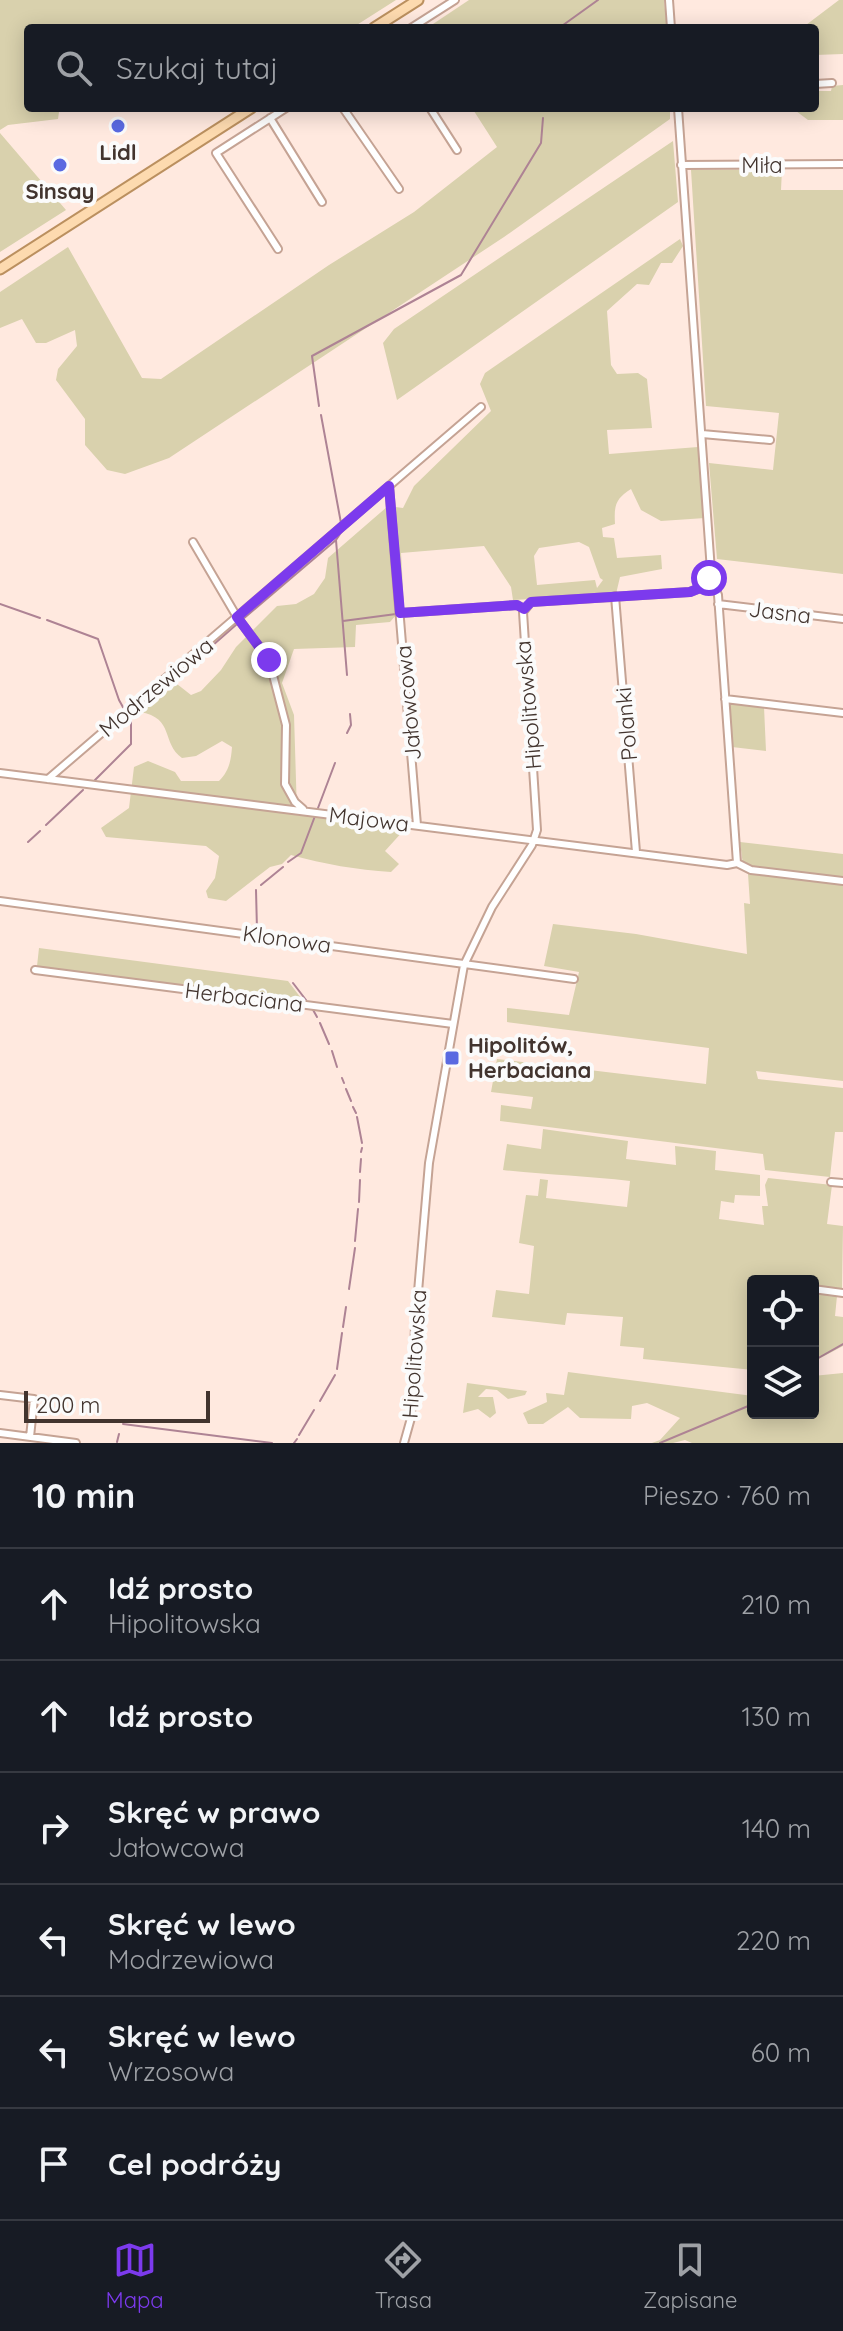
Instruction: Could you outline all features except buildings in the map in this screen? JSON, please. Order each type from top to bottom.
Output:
[{"type":"main road","points":[[380,24],[418,0]]},
{"type":"main road","points":[[0,269],[245,112]]},
{"type":"street","points":[[417,24],[455,0]]},
{"type":"street","points":[[669,0],[671,24]]},
{"type":"street","points":[[819,84],[832,83]]},
{"type":"street","points":[[278,249],[216,153],[280,112]]},
{"type":"street","points":[[346,112],[399,189]]},
{"type":"street","points":[[433,112],[457,150]]},
{"type":"street","points":[[678,112],[713,563],[706,582],[717,592],[737,863]]},
{"type":"street","points":[[270,118],[322,202]]},
{"type":"street","name":"Miła","points":[[681,165],[843,164]]},
{"type":"street","name":"Modrzewiowa","points":[[48,779],[481,407]]},
{"type":"street","points":[[702,434],[770,440]]},
{"type":"street","name":"Jałowcowa","points":[[389,486],[417,825]]},
{"type":"street","points":[[193,542],[237,617],[269,660],[286,725],[285,784],[295,802],[306,811]]},
{"type":"street","name":"Hipolitowska","points":[[404,1443],[411,1418],[415,1327],[429,1163],[464,965],[492,907],[535,839],[537,820],[521,619],[524,609],[531,602],[690,592],[706,582]]},
{"type":"street","name":"Polanki","points":[[615,596],[636,852]]},
{"type":"street","name":"Jasna","points":[[718,604],[843,619]]},
{"type":"street","points":[[400,613],[517,605],[524,609]]},
{"type":"street","points":[[725,699],[843,713]]},
{"type":"street","name":"Majowa","points":[[0,773],[727,865],[737,863],[751,870],[843,881]]},
{"type":"street","name":"Klonowa","points":[[0,901],[574,979]]},
{"type":"street","name":"Herbaciana","points":[[35,970],[453,1024]]},
{"type":"street","points":[[831,1182],[843,1183]]},
{"type":"street","points":[[819,1290],[843,1293]]},
{"type":"street","points":[[0,1395],[34,1399],[30,1437]]},
{"type":"street","points":[[0,1433],[76,1443]]},
{"type":"shaded area","points":[[0,0],[396,0],[358,24],[24,24],[24,112],[59,112],[58,119],[8,125],[0,130]]},
{"type":"shaded area","points":[[469,0],[664,0],[667,24],[433,24]]},
{"type":"shaded area","points":[[843,0],[843,54],[819,55],[819,24],[807,24]]},
{"type":"shaded area","points":[[843,85],[843,120],[808,120],[797,112],[819,112],[819,91],[831,91],[832,86]]},
{"type":"shaded area","points":[[475,112],[670,112],[670,119],[504,237],[169,458],[125,474],[107,470],[85,445],[85,419],[56,380],[58,369],[77,346],[75,330],[46,343],[36,343],[22,319],[0,328],[0,292],[68,247],[142,378],[161,379],[329,265],[414,212],[497,147]]},
{"type":"shaded area","points":[[0,133],[66,210],[0,252]]},
{"type":"shaded area","points":[[673,141],[678,202],[397,400],[383,343],[394,329]]},
{"type":"shaded area","points":[[782,169],[781,190],[843,190],[843,574],[717,559],[709,463],[773,470],[779,413],[706,406],[691,170]]},
{"type":"shaded area","points":[[680,239],[683,246],[672,263],[661,263],[649,285],[637,284],[607,311],[611,365],[617,374],[638,373],[647,379],[652,428],[607,430],[609,454],[698,447],[705,518],[661,521],[641,510],[631,489],[622,496],[615,512],[615,524],[602,528],[603,537],[614,538],[617,558],[661,555],[662,569],[620,577],[616,594],[513,600],[511,587],[484,546],[401,553],[404,606],[390,622],[356,625],[355,647],[294,649],[282,683],[294,715],[297,813],[404,830],[385,851],[399,864],[391,872],[341,866],[291,855],[226,901],[208,898],[206,891],[215,878],[219,856],[206,846],[106,837],[101,828],[129,808],[134,767],[148,761],[175,772],[181,781],[219,781],[230,761],[232,747],[222,741],[196,756],[182,758],[163,725],[151,715],[140,712],[177,684],[191,695],[201,691],[221,670],[236,647],[277,606],[296,604],[314,594],[325,578],[328,558],[388,506],[403,508],[414,486],[491,411],[480,384],[485,373]],"holes":[[[579,542],[589,547],[603,580],[597,588],[595,580],[537,585],[534,556],[539,548]]]},
{"type":"shaded area","points":[[728,703],[764,707],[766,751],[732,747]]},
{"type":"shaded area","points":[[740,842],[843,854],[843,878],[743,865]]},
{"type":"shaded area","points":[[748,874],[843,885],[843,1081],[756,1071],[758,1079],[843,1088],[843,1132],[835,1132],[830,1177],[765,1170],[763,1154],[500,1121],[501,1105],[531,1109],[533,1097],[491,1092],[497,1059],[706,1084],[709,1048],[507,1022],[507,1008],[569,1015],[579,972],[544,966],[553,924],[636,934],[747,954],[744,903],[750,904]]},
{"type":"shaded area","points":[[39,948],[288,981],[304,1002],[37,966]]},
{"type":"shaded area","points":[[543,1129],[628,1141],[626,1159],[676,1165],[675,1146],[716,1151],[715,1170],[760,1175],[760,1196],[735,1195],[734,1203],[721,1201],[719,1219],[764,1225],[762,1206],[768,1206],[765,1185],[768,1178],[832,1185],[827,1224],[843,1226],[842,1289],[819,1287],[819,1275],[747,1275],[747,1369],[643,1359],[644,1348],[620,1346],[623,1317],[567,1313],[565,1325],[492,1317],[496,1290],[529,1294],[534,1246],[519,1243],[526,1195],[538,1196],[540,1179],[548,1180],[546,1198],[627,1207],[630,1181],[503,1170],[507,1144],[541,1149]]},
{"type":"shaded area","points":[[819,1294],[837,1296],[835,1316],[843,1317],[843,1346],[819,1359]]},
{"type":"shaded area","points":[[568,1372],[747,1395],[747,1419],[819,1419],[819,1375],[843,1373],[843,1443],[692,1443],[685,1440],[652,1443],[660,1440],[680,1418],[647,1403],[632,1406],[631,1419],[580,1418],[568,1407],[543,1424],[528,1424],[523,1413],[547,1402],[546,1393],[564,1395]]},
{"type":"shaded area","points":[[467,1383],[527,1391],[525,1395],[508,1399],[497,1390],[486,1389],[478,1397],[493,1397],[496,1413],[490,1418],[478,1409],[463,1413]]},
{"type":"waterway","points":[[565,24],[598,0]]},
{"type":"waterway","points":[[319,406],[312,356],[461,275],[541,143],[543,118]]},
{"type":"waterway","points":[[321,415],[341,523]]},
{"type":"waterway","points":[[243,619],[336,540],[342,531]]},
{"type":"waterway","points":[[336,540],[347,675]]},
{"type":"waterway","points":[[0,604],[40,618]]},
{"type":"waterway","points":[[343,621],[396,614]]},
{"type":"waterway","points":[[47,620],[98,639],[124,709]]},
{"type":"waterway","points":[[131,717],[237,624]]},
{"type":"waterway","points":[[95,780],[131,744],[131,717],[128,714]]},
{"type":"waterway","points":[[347,733],[351,725],[350,714]]},
{"type":"waterway","points":[[318,808],[335,763]]},
{"type":"waterway","points":[[46,825],[83,790]]},
{"type":"waterway","points":[[288,862],[301,853],[315,816]]},
{"type":"waterway","points":[[28,842],[40,831]]},
{"type":"waterway","points":[[261,885],[283,867]]},
{"type":"waterway","points":[[256,890],[257,930]]},
{"type":"waterway","points":[[293,983],[306,1000]]},
{"type":"waterway","points":[[312,1008],[317,1017]]},
{"type":"waterway","points":[[320,1023],[329,1044]]},
{"type":"waterway","points":[[332,1051],[337,1067]]},
{"type":"waterway","points":[[342,1078],[344,1083]]},
{"type":"waterway","points":[[346,1089],[351,1101]]},
{"type":"waterway","points":[[353,1107],[356,1113]]},
{"type":"waterway","points":[[357,1117],[362,1143]]},
{"type":"waterway","points":[[361,1152],[362,1148]]},
{"type":"waterway","points":[[360,1172],[361,1159]]},
{"type":"waterway","points":[[359,1202],[360,1180]]},
{"type":"waterway","points":[[355,1241],[358,1209]]},
{"type":"waterway","points":[[349,1289],[355,1248]]},
{"type":"waterway","points":[[343,1327],[346,1307]]},
{"type":"waterway","points":[[337,1369],[342,1333]]},
{"type":"waterway","points":[[819,1358],[843,1344]]},
{"type":"waterway","points":[[320,1401],[335,1375]]},
{"type":"waterway","points":[[660,1443],[747,1407]]},
{"type":"waterway","points":[[299,1435],[314,1410]]},
{"type":"waterway","points":[[123,1424],[272,1443]]},
{"type":"waterway","points":[[117,1442],[119,1434]]},
{"type":"waterway","points":[[294,1443],[297,1439]]},
{"type":"place","name":"Lidl","points":[[118,126]]},
{"type":"place","name":"Sinsay","points":[[60,165]]},
{"type":"place","name":"Hipolitów, Herbaciana","points":[[452,1058]]},
{"type":"route","points":[[269,660],[237,617],[389,486],[400,613],[517,605],[524,609],[531,602],[690,592],[700,588],[709,578]]}]
